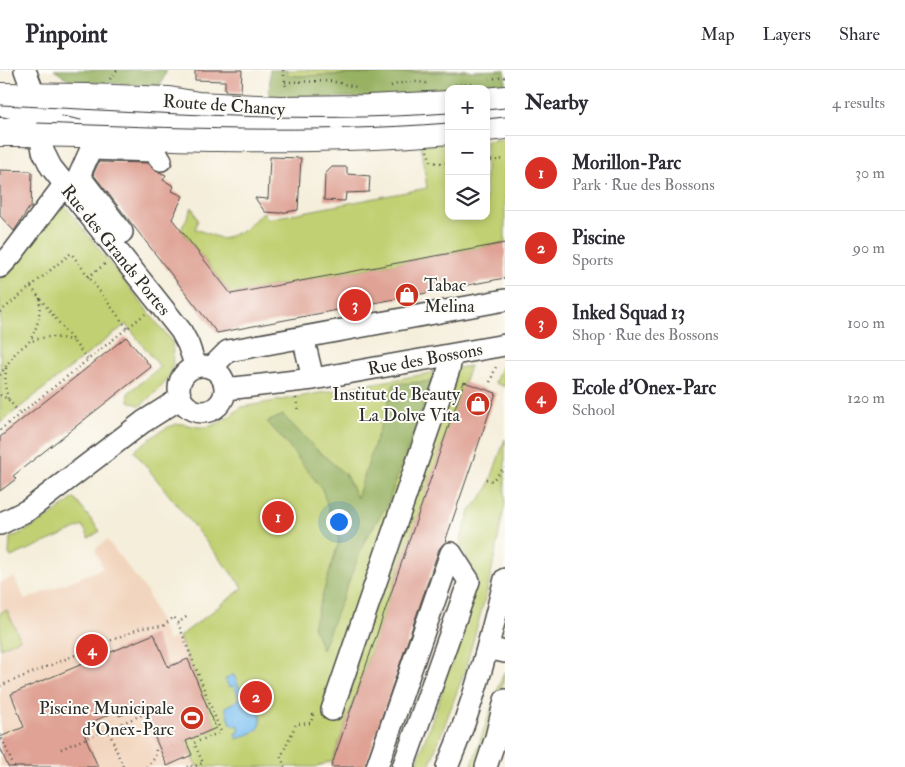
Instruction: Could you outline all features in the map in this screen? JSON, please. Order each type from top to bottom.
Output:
[{"type":"main road","points":[[490,92],[505,100]]},
{"type":"main road","name":"Route de Chancy","points":[[0,132],[36,116],[169,102],[198,106],[279,110],[368,109],[445,96]]},
{"type":"main road","name":"Route de Chancy","points":[[0,107],[36,116],[261,138],[369,135],[445,130]]},
{"type":"main road","points":[[490,127],[505,125]]},
{"type":"street","name":"Rue des Grands Portes","points":[[25,70],[29,77],[43,151],[51,167],[111,250],[181,331],[204,368]]},
{"type":"street","points":[[490,115],[505,113]]},
{"type":"street","points":[[36,116],[260,124],[368,123],[445,118]]},
{"type":"street","points":[[111,250],[122,232],[79,176],[91,149],[154,151],[162,160]]},
{"type":"street","points":[[0,267],[64,185]]},
{"type":"street","points":[[204,368],[217,372],[223,379],[226,389],[225,396],[220,404],[214,410],[204,413],[190,409],[181,398],[180,385],[183,377],[187,372],[204,368],[228,351],[505,300]]},
{"type":"street","points":[[304,337],[313,379]]},
{"type":"street","name":"Rue des Bossons","points":[[226,389],[313,379],[505,345]]},
{"type":"street","points":[[332,710],[449,369],[452,355]]},
{"type":"street","points":[[0,524],[28,510],[136,427],[181,398]]},
{"type":"street","points":[[377,767],[451,553],[469,581],[403,767]]},
{"type":"street","points":[[446,767],[467,714],[496,650],[505,580]]},
{"type":"street","points":[[486,767],[496,738],[505,700]]},
{"type":"path","points":[[283,70],[286,94]]},
{"type":"path","points":[[488,85],[492,78],[505,77]]},
{"type":"path","points":[[285,82],[331,81],[361,88]]},
{"type":"path","points":[[386,88],[400,83],[421,82],[430,84]]},
{"type":"path","points":[[426,144],[431,161],[445,162]]},
{"type":"path","points":[[490,160],[505,158]]},
{"type":"path","points":[[88,277],[111,250]]},
{"type":"path","points":[[0,312],[71,253],[127,328]]},
{"type":"path","points":[[31,287],[88,360]]},
{"type":"path","points":[[29,342],[40,318],[40,298]]},
{"type":"path","points":[[0,430],[150,310]]},
{"type":"path","points":[[0,375],[16,352],[29,342],[43,336],[55,336],[74,341]]},
{"type":"path","points":[[6,367],[5,385],[8,399]]},
{"type":"path","points":[[490,382],[495,368]]},
{"type":"path","points":[[358,384],[361,402]]},
{"type":"path","points":[[295,394],[298,412]]},
{"type":"path","points":[[0,395],[8,399],[20,414]]},
{"type":"path","points":[[486,479],[492,481],[505,467]]},
{"type":"path","points":[[178,623],[189,615]]},
{"type":"path","points":[[0,686],[142,628],[163,626],[174,617],[220,732],[194,743],[203,763],[187,767]]},
{"type":"path","points":[[61,749],[156,709]]},
{"type":"path","points":[[285,767],[281,757],[296,724],[311,723],[313,715],[327,709],[332,710]]},
{"type":"path","points":[[108,729],[123,767]]},
{"type":"path","points":[[1,735],[14,767]]},
{"type":"path","points":[[146,767],[155,758],[156,749]]},
{"type":"shaded area","points":[[107,540],[146,590],[168,641],[179,637],[216,728],[186,741],[197,767],[0,767],[0,583],[14,577],[25,600],[103,568],[95,549]]},
{"type":"green space","points":[[54,70],[167,70],[160,86],[70,81]]},
{"type":"green space","points":[[270,70],[287,70],[287,75],[298,76],[505,70],[505,92],[490,90],[490,85],[445,85],[445,97],[269,98]]},
{"type":"green space","points":[[287,70],[467,70],[298,76],[287,75]]},
{"type":"green space","points":[[505,138],[505,243],[231,294],[181,230],[192,207],[198,220],[195,229],[223,239],[244,230],[263,212],[267,219],[427,188],[421,145],[445,143],[445,220],[490,220],[490,140]]},
{"type":"green space","points":[[62,202],[172,342],[173,354],[170,372],[157,392],[140,406],[129,401],[128,393],[160,367],[126,324],[0,423],[0,278],[18,259]]},
{"type":"green space","points":[[503,362],[505,362],[505,387],[495,383]]},
{"type":"green space","points":[[470,366],[333,760],[316,767],[197,767],[186,741],[216,728],[179,637],[243,588],[134,451],[168,427],[184,424],[207,427],[225,419],[242,407]]},
{"type":"green space","points":[[433,381],[387,505],[365,540],[322,650],[313,626],[339,541],[322,489],[267,422],[283,415],[315,448],[346,475],[357,498],[394,384]]},
{"type":"green space","points":[[505,439],[505,504],[489,584],[464,673],[429,767],[415,767],[445,684],[441,677],[445,667],[450,668],[464,628],[459,619],[477,577],[461,547],[461,539],[470,511],[487,490]]},
{"type":"green space","points":[[74,498],[100,531],[89,538],[83,526],[11,557],[9,554],[10,538],[44,520]]},
{"type":"green space","points":[[7,610],[20,639],[0,648],[0,613]]},
{"type":"green space","points":[[504,672],[499,704],[483,767],[471,767]]},
{"type":"water","points":[[234,675],[244,698],[251,697],[252,701],[244,704],[244,706],[254,704],[261,716],[257,730],[237,739],[235,734],[240,731],[238,725],[234,726],[231,724],[225,707],[240,699],[234,686],[229,687],[225,679]]},
{"type":"building","points":[[195,70],[242,70],[241,92],[225,91],[225,81],[195,80]]},
{"type":"building","points":[[270,157],[301,158],[298,210],[280,213],[265,212],[255,198],[268,199]]},
{"type":"building","points":[[99,162],[148,163],[156,171],[166,175],[163,180],[174,186],[172,191],[183,196],[172,219],[231,294],[505,243],[505,278],[217,333],[93,174]]},
{"type":"building","points":[[332,167],[347,167],[347,174],[370,176],[369,192],[346,193],[345,201],[324,200],[325,174]]},
{"type":"building","points":[[0,170],[31,171],[32,173],[31,208],[29,208],[14,231],[0,216]]},
{"type":"building","points":[[126,337],[151,367],[13,476],[16,479],[0,491],[0,437]]},
{"type":"building","points":[[464,382],[496,393],[445,542],[439,549],[365,767],[331,767]]},
{"type":"building","points":[[154,634],[168,667],[188,659],[216,728],[186,741],[192,755],[167,766],[142,707],[119,716],[117,711],[92,722],[93,727],[83,731],[98,767],[8,767],[0,747],[0,737],[24,727],[11,694]]},
{"type":"tram line","points":[[1,105],[225,116],[337,117],[445,113]]},
{"type":"tram line","points":[[490,110],[505,108]]},
{"type":"tram line","points":[[62,116],[81,120]]},
{"type":"tram line","points":[[490,119],[505,117]]},
{"type":"tram line","points":[[37,123],[243,129],[346,128],[445,123]]},
{"type":"place","name":"Tabac Melina","points":[[407,295]]},
{"type":"place","name":"Inked Squad 13","points":[[355,305]]},
{"type":"place","name":"Institut de Beauty La Dolve Vita","points":[[478,404]]},
{"type":"place","name":"Morillon-Parc","points":[[278,517]]},
{"type":"place","name":"Ecole d'Onex-Parc","points":[[92,650]]},
{"type":"place","name":"Piscine","points":[[256,697]]},
{"type":"place","name":"Piscine Municipale d’Onex-Parc","points":[[192,718]]}]
